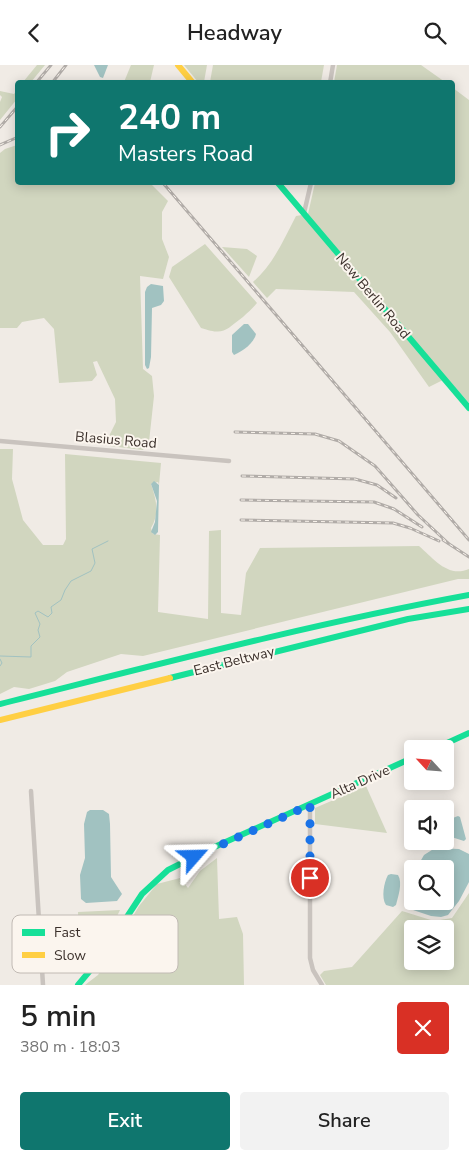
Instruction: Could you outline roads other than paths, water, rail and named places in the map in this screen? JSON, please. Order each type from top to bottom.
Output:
[{"type":"main road","points":[[178,65],[190,80]]},
{"type":"main road","name":"New Berlin Road","points":[[280,185],[469,408]]},
{"type":"main road","name":"East Beltway","points":[[0,705],[258,640],[392,609],[469,595]]},
{"type":"main road","name":"East Beltway","points":[[0,720],[408,619],[469,609]]},
{"type":"main road","points":[[454,740],[469,733]]},
{"type":"main road","name":"Alta Drive","points":[[128,915],[142,894],[161,875],[178,865],[404,762]]},
{"type":"main road","name":"Alta Drive","points":[[78,985],[88,973]]},
{"type":"street","points":[[331,80],[334,65]]},
{"type":"street","points":[[304,213],[311,185]]},
{"type":"street","name":"Blasius Road","points":[[0,441],[229,461]]},
{"type":"street","points":[[31,791],[39,915]]},
{"type":"street","points":[[310,805],[310,958],[313,970],[322,985]]},
{"type":"water","points":[[94,65],[108,65],[103,78],[100,77]]},
{"type":"water","points":[[151,284],[163,286],[164,301],[161,305],[152,308],[151,357],[149,368],[147,369],[145,365],[145,292]]},
{"type":"water","points":[[244,324],[248,324],[256,334],[248,346],[234,355],[232,352],[232,335]]},
{"type":"water","points":[[154,481],[159,485],[158,532],[155,535],[151,532],[155,522],[157,501],[151,484]]},
{"type":"water","points":[[90,810],[103,810],[109,814],[111,877],[122,894],[117,901],[86,903],[81,899],[80,875],[85,858],[84,824],[87,812]]},
{"type":"water","points":[[460,817],[466,839],[464,841],[454,838],[454,818]]},
{"type":"water","points":[[454,849],[469,854],[469,882],[454,907],[454,860],[421,860],[424,855],[432,850]]},
{"type":"water","points":[[388,875],[398,875],[400,882],[396,905],[393,907],[386,905],[383,894]]},
{"type":"water","points":[[413,910],[452,910],[448,915],[441,917]]},
{"type":"waterway","points":[[0,656],[31,657],[31,646],[40,637],[38,630],[40,624],[35,613],[38,611],[48,617],[52,613],[51,607],[61,600],[71,581],[91,571],[95,563],[92,549],[108,541]]},
{"type":"waterway","points":[[0,659],[2,663],[0,666]]},
{"type":"railway","points":[[38,80],[51,65]]},
{"type":"railway","points":[[54,80],[66,65]]},
{"type":"railway","points":[[0,127],[15,110]]},
{"type":"railway","points":[[0,145],[15,138]]},
{"type":"railway","points":[[165,185],[469,540]]},
{"type":"railway","points":[[235,432],[315,434],[339,441],[375,466],[418,515],[448,543]]},
{"type":"railway","points":[[242,476],[355,479],[377,485],[396,498]]},
{"type":"railway","points":[[241,500],[374,502],[394,509],[422,527]]},
{"type":"railway","points":[[241,520],[393,523],[410,528],[439,541]]},
{"type":"railway","points":[[443,540],[469,557]]}]
